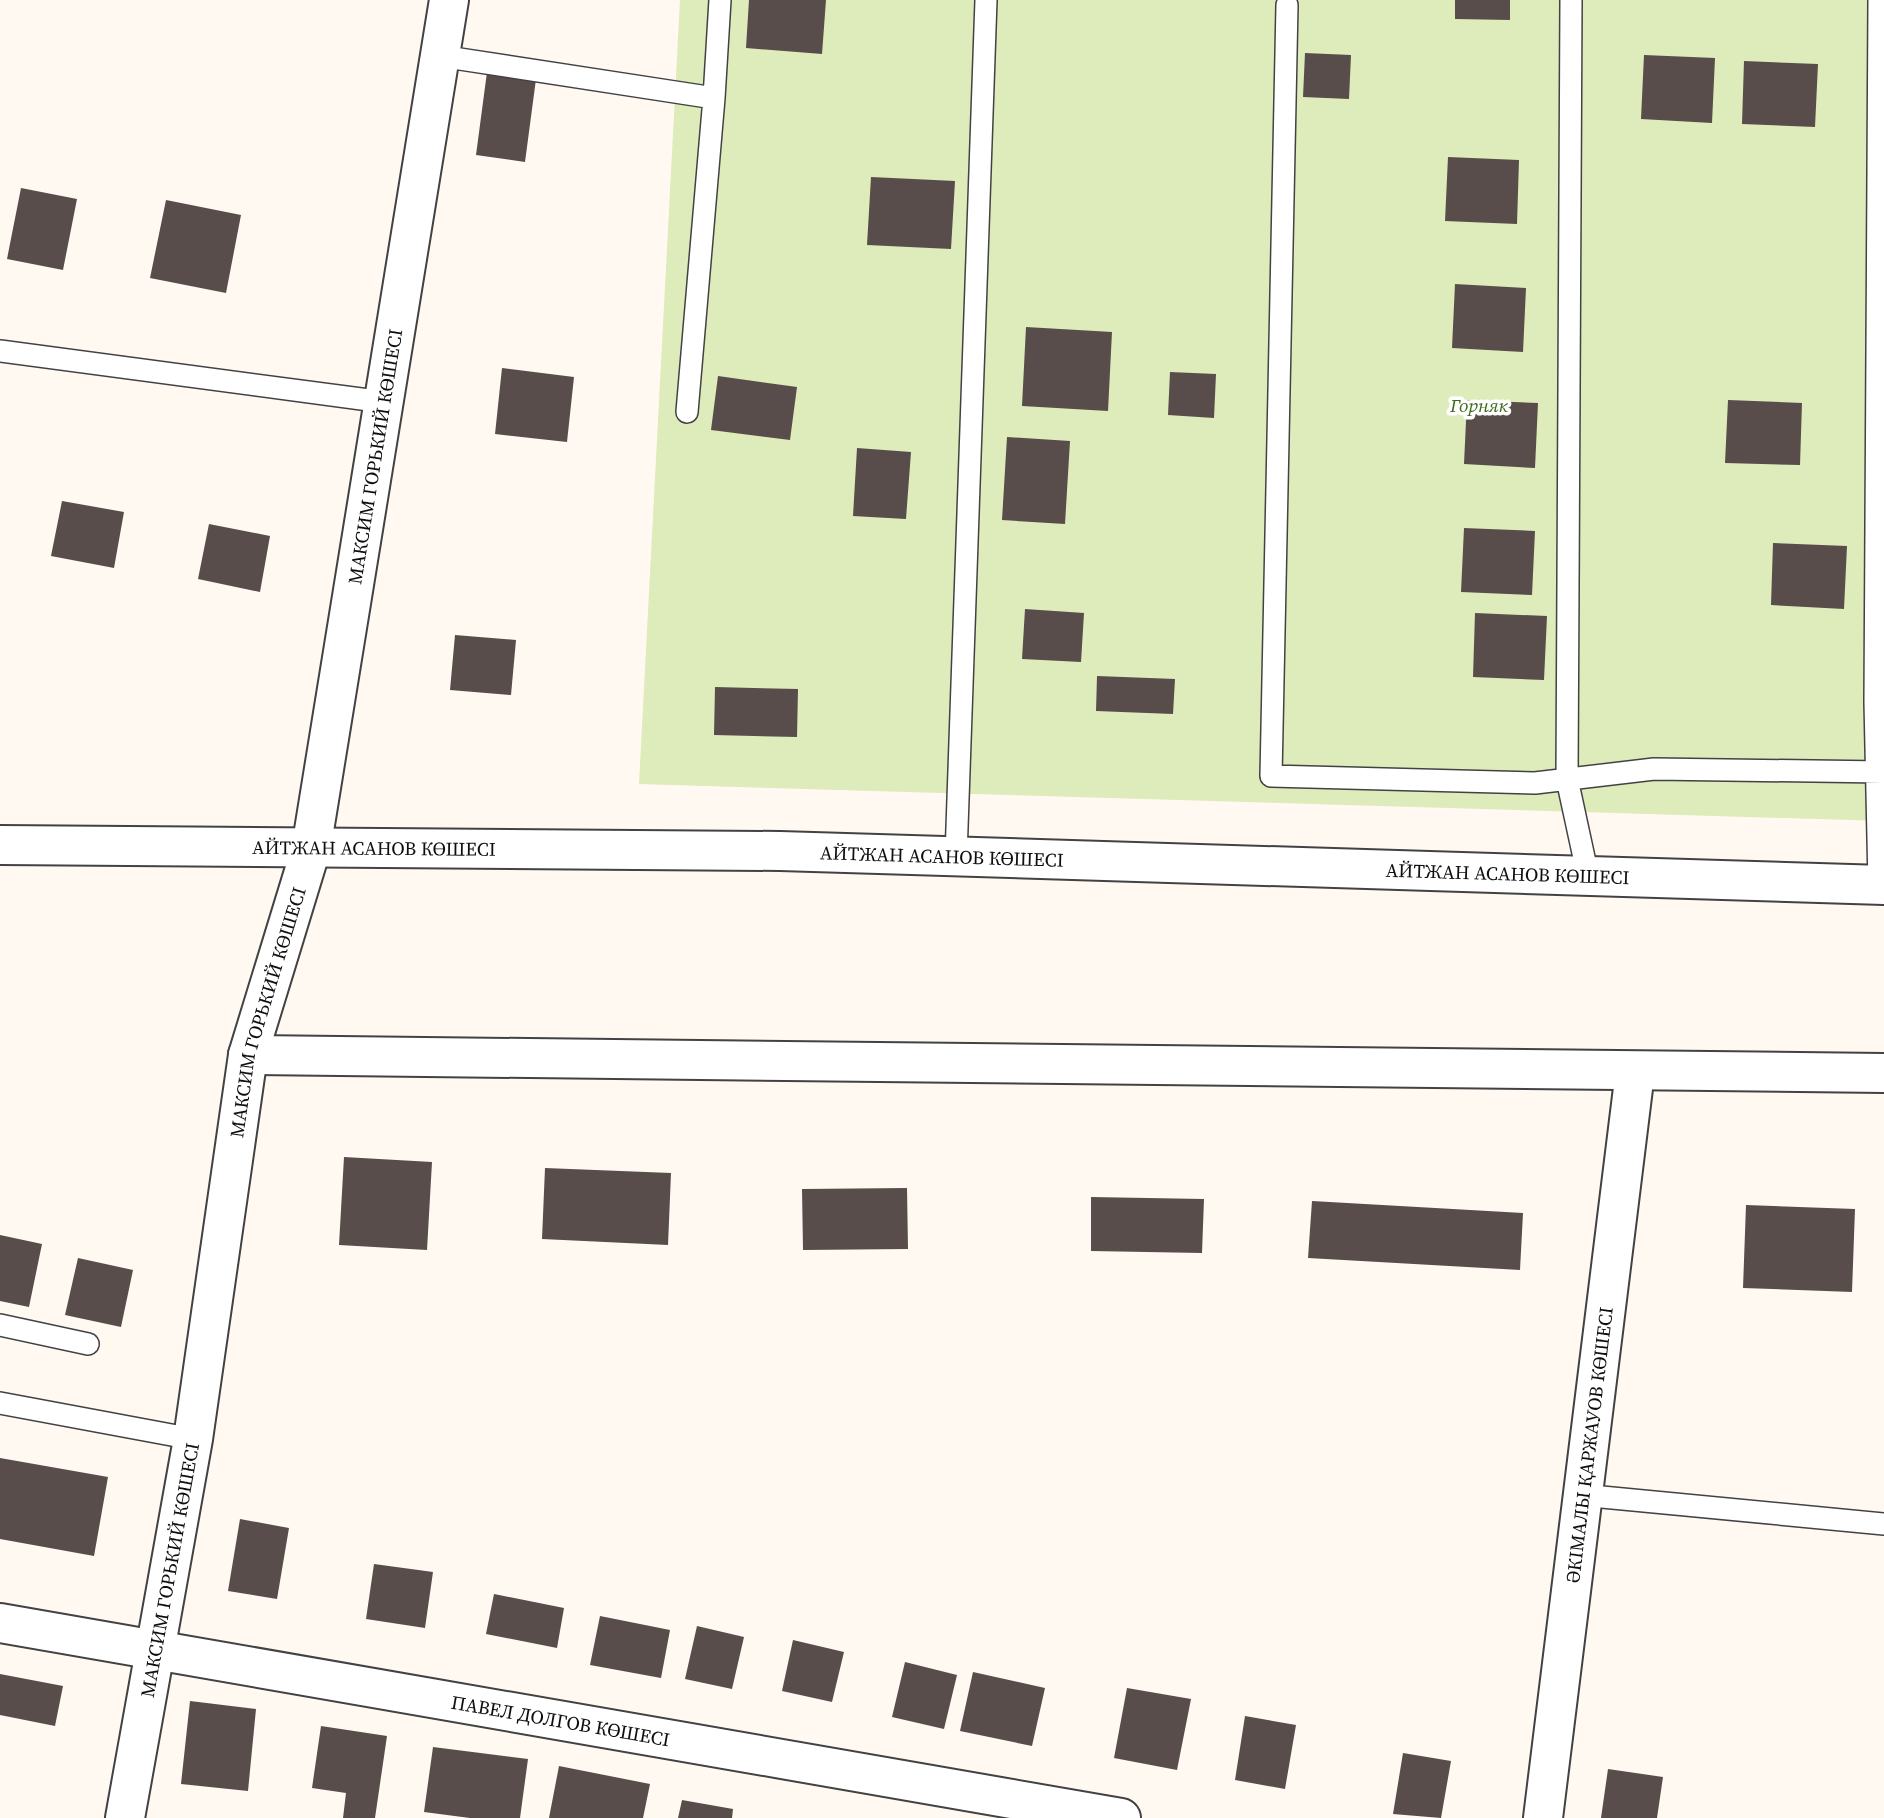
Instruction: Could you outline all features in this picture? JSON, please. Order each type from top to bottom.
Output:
[{"type":"street","name":"МАКСИМ ГОРЬКИЙ КӨШЕСІ","points":[[125,1818],[193,1439],[248,1055],[311,849],[449,0]]},
{"type":"street","name":"АЙТЖАН АСАНОВ КӨШЕСІ","points":[[0,845],[780,850],[1881,885]]},
{"type":"street","points":[[248,1055],[1884,1073]]},
{"type":"street","name":"ӘКІМАЛЫ ҚАРЖАУОВ КӨШЕСІ","points":[[1543,1818],[1635,1072]]},
{"type":"street","name":"ПАВЕЛ ДОЛГОВ КӨШЕСІ","points":[[0,1623],[1121,1818]]},
{"type":"lane","points":[[687,412],[720,0]]},
{"type":"lane","points":[[956,856],[986,0]]},
{"type":"lane","points":[[1571,0],[1567,779],[1588,876]]},
{"type":"lane","points":[[1879,0],[1881,885]]},
{"type":"lane","points":[[1287,5],[1271,776],[1535,783],[1654,769],[1880,772]]},
{"type":"lane","points":[[440,56],[714,98]]},
{"type":"lane","points":[[0,351],[384,402]]},
{"type":"lane","points":[[0,1325],[88,1344]]},
{"type":"lane","points":[[0,1403],[193,1439]]},
{"type":"lane","points":[[1581,1495],[1884,1524]]},
{"type":"green space","name":"Горняк","points":[[680,0],[1884,0],[1884,821],[639,784]]},
{"type":"building","points":[[749,0],[826,0],[822,54],[746,48]]},
{"type":"building","points":[[1455,0],[1510,0],[1510,20],[1455,19]]},
{"type":"building","points":[[1305,53],[1351,55],[1349,99],[1303,97]]},
{"type":"building","points":[[1644,55],[1715,58],[1712,123],[1641,119]]},
{"type":"building","points":[[1744,61],[1818,64],[1815,127],[1742,124]]},
{"type":"building","points":[[487,72],[536,79],[525,162],[476,155]]},
{"type":"building","points":[[1448,157],[1519,160],[1517,224],[1445,221]]},
{"type":"building","points":[[871,177],[955,181],[951,249],[867,245]]},
{"type":"building","points":[[21,188],[77,199],[63,270],[7,259]]},
{"type":"building","points":[[166,200],[241,215],[226,293],[150,278]]},
{"type":"building","points":[[1455,284],[1526,288],[1523,352],[1452,348]]},
{"type":"building","points":[[1026,327],[1112,332],[1108,411],[1022,406]]},
{"type":"building","points":[[502,368],[574,377],[567,442],[495,434]]},
{"type":"building","points":[[1170,372],[1216,374],[1214,418],[1168,415]]},
{"type":"building","points":[[718,376],[797,387],[790,440],[711,430]]},
{"type":"building","points":[[1467,400],[1538,403],[1535,468],[1464,464]]},
{"type":"building","points":[[1728,400],[1802,403],[1800,465],[1725,463]]},
{"type":"building","points":[[1007,437],[1070,441],[1065,524],[1002,520]]},
{"type":"building","points":[[857,448],[911,452],[906,519],[853,516]]},
{"type":"building","points":[[62,501],[124,512],[114,568],[51,556]]},
{"type":"building","points":[[209,524],[270,536],[260,592],[198,579]]},
{"type":"building","points":[[1464,528],[1535,531],[1532,595],[1461,592]]},
{"type":"building","points":[[1773,543],[1847,546],[1844,609],[1771,605]]},
{"type":"building","points":[[1025,609],[1084,613],[1081,662],[1022,659]]},
{"type":"building","points":[[1475,613],[1547,616],[1544,680],[1473,677]]},
{"type":"building","points":[[455,635],[516,640],[511,695],[450,690]]},
{"type":"building","points":[[1097,676],[1175,679],[1173,714],[1096,711]]},
{"type":"building","points":[[715,687],[798,689],[797,737],[714,735]]},
{"type":"building","points":[[344,1157],[432,1162],[427,1250],[339,1245]]},
{"type":"building","points":[[545,1168],[671,1173],[668,1245],[542,1239]]},
{"type":"building","points":[[907,1188],[908,1249],[803,1250],[802,1189]]},
{"type":"building","points":[[1091,1197],[1204,1199],[1202,1253],[1091,1251]]},
{"type":"building","points":[[1312,1201],[1523,1213],[1520,1270],[1308,1258]]},
{"type":"building","points":[[1746,1205],[1855,1209],[1852,1292],[1743,1288]]},
{"type":"building","points":[[0,1235],[42,1244],[29,1307],[0,1301]]},
{"type":"building","points":[[78,1258],[133,1270],[121,1327],[65,1315]]},
{"type":"building","points":[[0,1458],[108,1477],[94,1556],[0,1539]]},
{"type":"building","points":[[240,1519],[289,1528],[277,1599],[228,1591]]},
{"type":"building","points":[[374,1564],[433,1572],[425,1628],[366,1619]]},
{"type":"building","points":[[494,1594],[564,1608],[557,1648],[486,1634]]},
{"type":"building","points":[[600,1616],[670,1630],[661,1678],[590,1665]]},
{"type":"building","points":[[697,1626],[744,1637],[732,1689],[685,1679]]},
{"type":"building","points":[[793,1640],[844,1652],[832,1702],[782,1691]]},
{"type":"building","points":[[905,1662],[957,1675],[944,1729],[892,1717]]},
{"type":"building","points":[[973,1672],[1045,1688],[1032,1746],[960,1731]]},
{"type":"building","points":[[0,1674],[63,1686],[55,1726],[0,1715]]},
{"type":"building","points":[[1127,1688],[1191,1699],[1177,1770],[1114,1758]]},
{"type":"building","points":[[190,1701],[256,1709],[248,1791],[181,1784]]},
{"type":"building","points":[[1245,1716],[1296,1725],[1285,1789],[1235,1780]]},
{"type":"building","points":[[321,1726],[387,1736],[375,1818],[343,1818],[346,1793],[312,1788]]},
{"type":"building","points":[[433,1747],[528,1759],[520,1818],[470,1818],[424,1812]]},
{"type":"building","points":[[1403,1753],[1451,1761],[1441,1818],[1393,1814]]},
{"type":"building","points":[[559,1766],[650,1784],[643,1818],[549,1818]]},
{"type":"building","points":[[1608,1769],[1663,1777],[1657,1818],[1601,1818]]},
{"type":"building","points":[[682,1800],[733,1809],[732,1818],[678,1818]]}]
